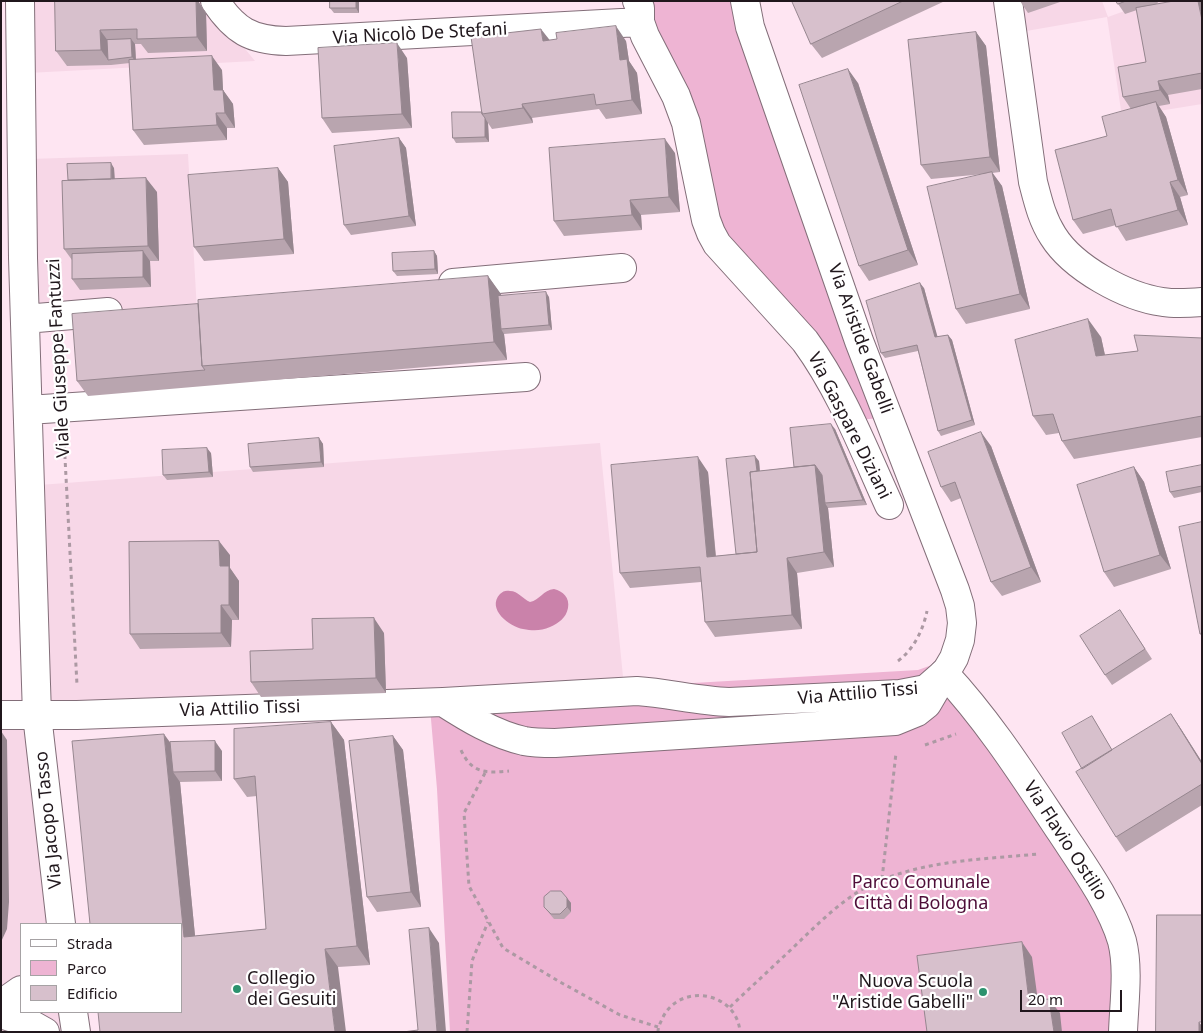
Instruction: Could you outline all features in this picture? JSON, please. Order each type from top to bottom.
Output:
[{"type":"main road","name":"Viale Giuseppe Fantuzzi","points":[[20,1],[12,258],[25,320],[37,715]]},
{"type":"main road","name":"Via Nicolò De Stefani","points":[[215,1],[223,13],[243,31],[264,40],[279,41],[638,12]]},
{"type":"main road","name":"Via Aristide Gabelli","points":[[745,1],[750,27],[859,341],[960,606],[962,623],[960,640],[954,658],[944,673]]},
{"type":"main road","points":[[1008,1],[1033,182],[1040,210],[1053,237],[1073,260],[1100,278],[1131,293],[1163,302],[1202,302]]},
{"type":"main road","name":"Via Gaspare Diziani","points":[[638,12],[645,36],[676,96],[683,116],[710,233],[813,350],[840,399],[889,505]]},
{"type":"main road","points":[[433,284],[622,268]]},
{"type":"main road","points":[[25,320],[135,310]]},
{"type":"main road","points":[[28,410],[526,377]]},
{"type":"main road","name":"Via Attilio Tissi","points":[[443,702],[498,733],[526,742],[555,743],[895,721],[917,712],[927,704],[944,673]]},
{"type":"main road","name":"Via Attilio Tissi","points":[[1,715],[77,715],[443,702],[637,691],[729,702],[900,694],[926,689],[944,673]]},
{"type":"main road","name":"Via Flavio Ostilio","points":[[944,673],[962,692],[1002,745],[1073,851],[1116,922],[1122,943],[1125,966],[1123,1032]]},
{"type":"main road","name":"Via Jacopo Tasso","points":[[37,715],[61,923]]},
{"type":"main road","points":[[1,1004],[20,991]]},
{"type":"main road","points":[[74,1013],[76,1032]]},
{"type":"main road","points":[[1,1014],[29,1023],[45,1032]]},
{"type":"path","name":"Viale Giuseppe Fantuzzi","points":[[62,409],[77,683],[77,715]]},
{"type":"path","points":[[894,664],[906,655],[915,643],[927,613],[927,604]]},
{"type":"path","points":[[882,879],[896,750]]},
{"type":"path","points":[[486,773],[464,813],[469,886],[503,948],[620,1015],[658,1030],[668,1008],[688,996],[710,996],[730,1007],[739,1024],[740,1032]]},
{"type":"path","points":[[730,1007],[832,911],[852,896],[882,879],[916,868],[952,862],[1073,851]]},
{"type":"path","points":[[467,1032],[472,961],[489,922]]},
{"type":"shaded area","points":[[1,1],[206,1],[255,61],[28,73],[28,2]]},
{"type":"shaded area","points":[[1004,1],[1102,1],[1108,17],[1152,1],[1202,1],[1202,104],[1122,117],[1107,17],[1009,34]]},
{"type":"shaded area","points":[[188,154],[197,311],[31,323],[29,159]]},
{"type":"shaded area","points":[[600,443],[624,687],[42,708],[39,485]]},
{"type":"shaded area","points":[[554,589],[560,591],[565,596],[568,601],[568,608],[562,620],[547,628],[527,630],[518,628],[501,616],[496,606],[496,600],[503,591],[516,592],[530,602],[547,591]]},
{"type":"shaded area","points":[[1,708],[42,708],[56,923],[20,923],[20,1013],[63,1013],[68,1032],[1,1032]]},
{"type":"green space","points":[[629,1],[742,1],[881,418],[857,420],[716,222]]},
{"type":"green space","name":"Parco Comunale Città di Bologna","points":[[946,660],[1127,951],[1127,1032],[450,1032],[437,789],[429,696],[918,670]]},
{"type":"building","points":[[55,1],[196,1],[197,37],[137,39],[137,29],[100,30],[101,50],[56,51]]},
{"type":"building","points":[[330,1],[356,1],[356,8],[330,8]]},
{"type":"building","points":[[792,1],[903,1],[811,44]]},
{"type":"building","points":[[1174,1],[1198,1],[1202,20],[1202,73],[1158,81],[1160,90],[1123,97],[1118,67],[1146,62],[1136,8]]},
{"type":"building","points":[[616,26],[620,60],[627,59],[632,100],[596,105],[594,94],[522,104],[523,108],[482,114],[471,37],[541,29],[543,41],[557,39],[556,33]]},
{"type":"building","points":[[976,32],[990,157],[921,165],[908,40]]},
{"type":"building","points":[[131,39],[132,57],[108,60],[107,40]]},
{"type":"building","points":[[397,43],[402,114],[322,118],[318,48]]},
{"type":"building","points":[[212,56],[214,90],[223,90],[225,113],[216,113],[217,125],[133,130],[129,60]]},
{"type":"building","points":[[848,69],[908,250],[859,266],[799,85]]},
{"type":"building","points":[[1156,102],[1178,180],[1170,182],[1178,210],[1116,227],[1111,209],[1073,220],[1055,150],[1107,136],[1102,117]]},
{"type":"building","points":[[452,112],[482,112],[485,118],[485,137],[453,138]]},
{"type":"building","points":[[399,138],[409,216],[344,225],[334,146]]},
{"type":"building","points":[[665,139],[669,197],[630,200],[632,215],[554,221],[549,148]]},
{"type":"building","points":[[111,163],[111,179],[68,180],[67,164]]},
{"type":"building","points":[[278,168],[284,239],[194,247],[188,175]]},
{"type":"building","points":[[992,172],[1020,294],[956,309],[927,187]]},
{"type":"building","points":[[146,178],[148,246],[64,249],[62,181]]},
{"type":"building","points":[[143,251],[143,277],[72,279],[72,254]]},
{"type":"building","points":[[434,251],[435,269],[393,271],[392,253]]},
{"type":"building","points":[[488,276],[494,342],[202,366],[198,300]]},
{"type":"building","points":[[920,283],[935,337],[948,335],[972,420],[938,431],[917,345],[881,353],[866,301]]},
{"type":"building","points":[[546,292],[549,325],[501,329],[498,296]]},
{"type":"building","points":[[198,304],[202,366],[205,370],[77,381],[72,314]]},
{"type":"building","points":[[1088,319],[1096,356],[1138,351],[1134,335],[1202,338],[1202,416],[1062,441],[1053,414],[1033,416],[1015,340]]},
{"type":"building","points":[[831,424],[863,500],[825,503],[822,475],[815,465],[794,467],[790,428]]},
{"type":"building","points":[[981,432],[1031,567],[991,582],[955,482],[941,487],[928,452]]},
{"type":"building","points":[[319,438],[321,462],[250,467],[248,444]]},
{"type":"building","points":[[207,448],[209,472],[163,475],[162,450]]},
{"type":"building","points":[[755,456],[757,471],[750,472],[757,552],[736,554],[726,459]]},
{"type":"building","points":[[698,457],[707,557],[757,552],[750,472],[815,465],[824,552],[787,558],[792,615],[705,622],[700,567],[620,573],[611,465]]},
{"type":"building","points":[[1202,465],[1202,486],[1170,492],[1166,472]]},
{"type":"building","points":[[1134,467],[1160,555],[1104,572],[1077,485]]},
{"type":"building","points":[[1202,522],[1202,634],[1200,634],[1179,527]]},
{"type":"building","points":[[219,541],[220,566],[229,566],[229,605],[221,605],[221,633],[130,634],[129,542]]},
{"type":"building","points":[[1120,610],[1145,649],[1105,675],[1080,636]]},
{"type":"building","points":[[374,618],[376,678],[251,682],[250,651],[313,649],[312,619]]},
{"type":"building","points":[[1171,714],[1202,764],[1202,784],[1116,837],[1076,772]]},
{"type":"building","points":[[1092,716],[1112,750],[1082,769],[1062,733]]},
{"type":"building","points":[[331,722],[357,946],[325,949],[335,1032],[100,1032],[98,1013],[182,1013],[182,923],[90,923],[72,741],[164,734],[184,937],[266,929],[255,776],[234,779],[234,729]]},
{"type":"building","points":[[393,736],[411,892],[367,897],[349,741]]},
{"type":"building","points":[[215,741],[215,771],[173,772],[170,742]]},
{"type":"building","points":[[551,891],[561,891],[567,898],[567,907],[560,914],[551,914],[544,907],[544,897]]},
{"type":"building","points":[[1157,915],[1202,915],[1202,1022],[1199,1022],[1199,1032],[1156,1032]]},
{"type":"building","points":[[429,928],[437,1032],[403,1032],[418,1030],[409,930]]},
{"type":"building","name":"Nuova Scuola \"Aristide Gabelli\"","points":[[1022,942],[1029,1001],[1049,999],[1054,1032],[927,1032],[917,956]]},
{"type":"place","name":"Collegio dei Gesuiti","points":[[237,989]]},
{"type":"place","name":"Nuova Scuola \"Aristide Gabelli\"","points":[[983,992]]}]
